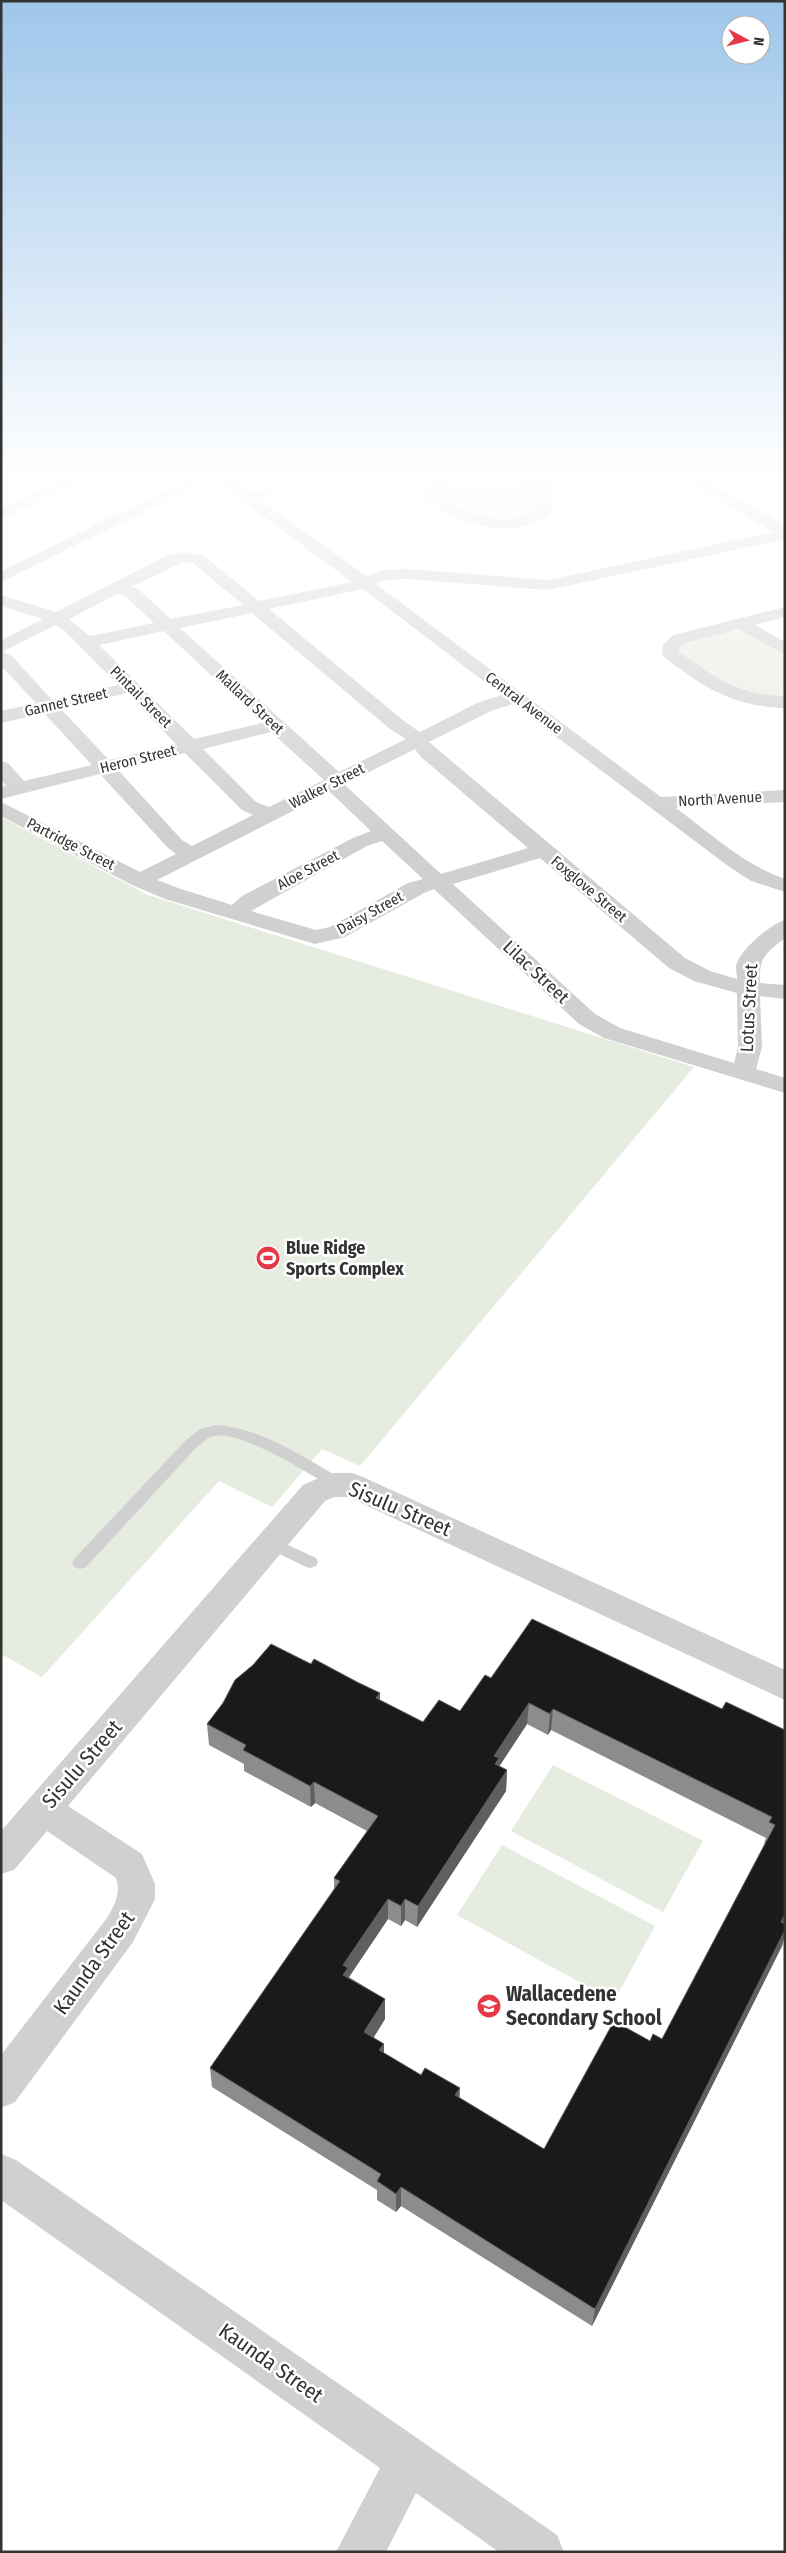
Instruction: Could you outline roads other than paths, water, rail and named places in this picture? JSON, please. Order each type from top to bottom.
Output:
[{"type":"street","points":[[1,647],[100,596]]},
{"type":"street","name":"Mallard Street","points":[[136,596],[325,771],[332,774],[335,782]]},
{"type":"street","name":"Foxglove Street","points":[[244,596],[397,725],[411,733],[416,741],[685,968],[715,982],[785,992]]},
{"type":"street","points":[[88,642],[308,596]]},
{"type":"street","name":"Central Avenue","points":[[381,596],[749,872],[769,882],[785,886]]},
{"type":"street","name":"Pintail Street","points":[[1,600],[49,615],[70,626],[249,806],[268,815]]},
{"type":"street","points":[[785,612],[679,639],[673,643],[670,649],[671,654],[728,694],[758,701],[785,702]]},
{"type":"street","points":[[740,623],[785,650]]},
{"type":"street","points":[[1,657],[49,706],[175,844],[191,854]]},
{"type":"street","name":"Gannet Street","points":[[1,717],[131,687]]},
{"type":"street","name":"Walker Street","points":[[140,880],[484,707],[515,697]]},
{"type":"street","name":"Heron Street","points":[[10,790],[275,724]]},
{"type":"street","points":[[1,767],[10,790]]},
{"type":"street","name":"Lilac Street","points":[[335,782],[338,790],[594,1024],[612,1033],[785,1086]]},
{"type":"street","name":"North Avenue","points":[[655,802],[785,796]]},
{"type":"street","name":"Partridge Street","points":[[1,808],[140,880]]},
{"type":"street","name":"Aloe Street","points":[[234,914],[250,901],[360,842],[385,833]]},
{"type":"street","name":"Daisy Street","points":[[140,880],[173,894],[234,914],[303,935],[321,936],[337,932],[416,888],[437,880],[544,850]]},
{"type":"street","name":"Lotus Street","points":[[743,1073],[750,1047],[748,963],[752,955],[785,927]]},
{"type":"street","name":"Sisulu Street","points":[[1,1858],[314,1493],[323,1487],[339,1484],[352,1485],[785,1686]]},
{"type":"street","name":"Kaunda Street","points":[[1,2088],[120,1930],[134,1907],[138,1891],[136,1878],[130,1866],[43,1809]]},
{"type":"street","name":"Kaunda Street","points":[[1,2175],[540,2552]]},
{"type":"street","points":[[360,2552],[409,2460]]},
{"type":"lane","points":[[80,1563],[190,1444],[207,1432],[217,1430],[247,1436],[339,1484]]},
{"type":"lane","points":[[271,1543],[310,1562]]},
{"type":"place","name":"Blue Ridge Sports Complex","points":[[268,1258]]},
{"type":"place","name":"Wallacedene Secondary School","points":[[489,2006]]}]
